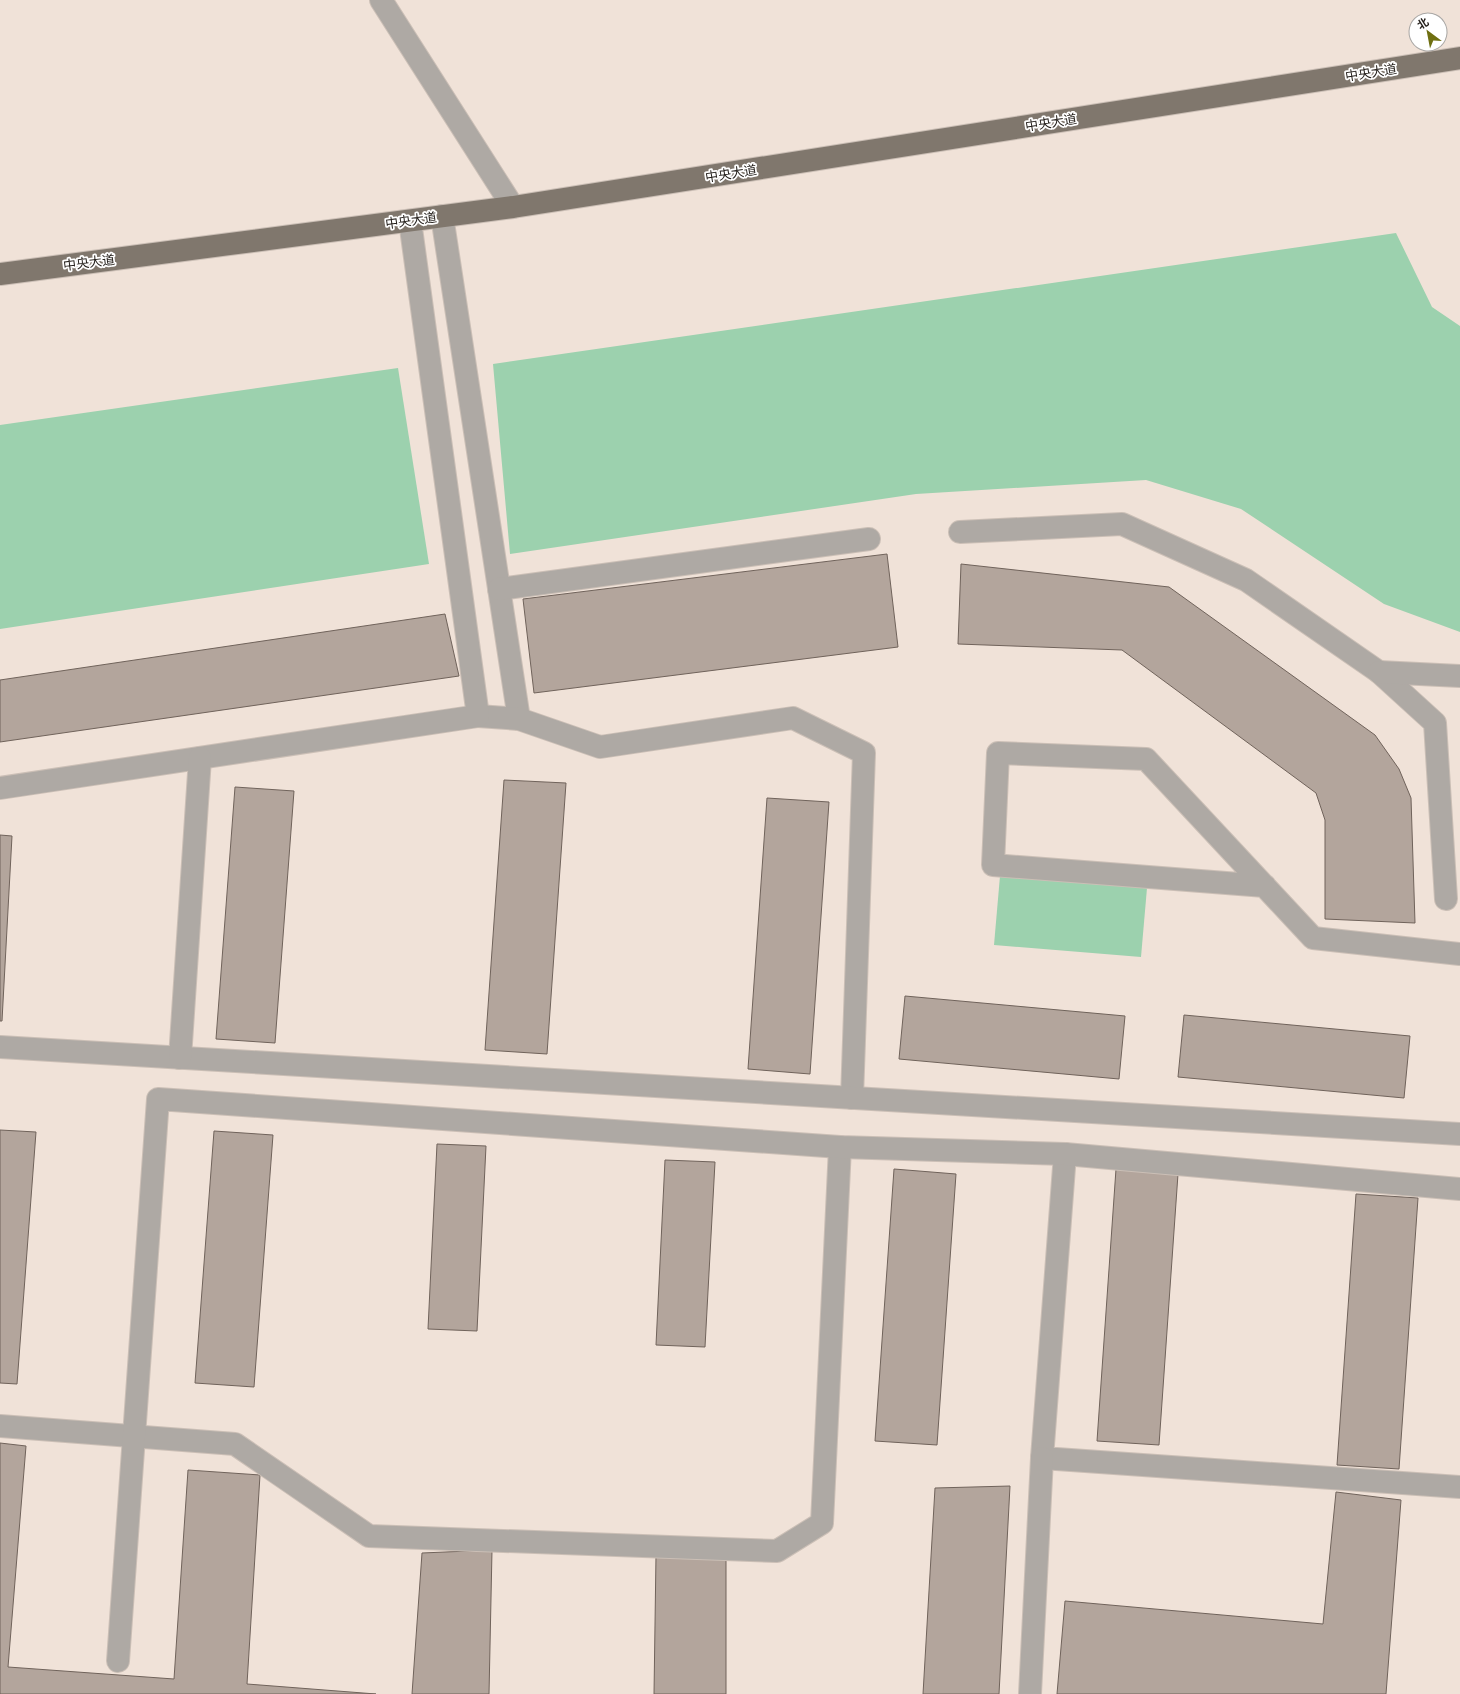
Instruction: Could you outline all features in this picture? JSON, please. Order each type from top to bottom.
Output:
[{"type":"main road","name":"中央大道","points":[[0,274],[513,207],[1460,58]]},
{"type":"street","points":[[381,0],[513,207]]},
{"type":"street","points":[[442,216],[519,719]]},
{"type":"street","points":[[410,221],[478,716]]},
{"type":"street","points":[[960,532],[1122,524],[1246,580],[1379,672],[1435,723],[1446,899]]},
{"type":"street","points":[[499,589],[869,539]]},
{"type":"street","points":[[1379,672],[1460,676]]},
{"type":"street","points":[[0,788],[478,716],[519,719],[600,748],[793,718],[864,753],[852,1098]]},
{"type":"street","points":[[1264,886],[993,865],[998,753],[1146,759],[1313,938],[1460,954]]},
{"type":"street","points":[[180,1058],[200,758]]},
{"type":"street","points":[[0,1047],[1460,1134]]},
{"type":"street","points":[[118,1661],[158,1099],[840,1147],[1065,1154],[1460,1189]]},
{"type":"street","points":[[0,1426],[234,1444],[369,1536],[777,1551],[822,1523],[840,1147]]},
{"type":"street","points":[[1030,1694],[1042,1458],[1065,1154]]},
{"type":"street","points":[[1042,1458],[1460,1487]]},
{"type":"green space","points":[[1396,233],[1432,307],[1460,326],[1460,632],[1384,604],[1241,509],[1146,480],[916,494],[510,554],[493,364]]},
{"type":"green space","points":[[398,368],[429,564],[0,629],[0,425]]},
{"type":"green space","points":[[1000,876],[1147,888],[1141,957],[994,945]]},
{"type":"building","points":[[887,554],[898,647],[534,693],[523,599]]},
{"type":"building","points":[[961,564],[1169,587],[1375,735],[1399,769],[1411,798],[1415,923],[1325,919],[1325,820],[1316,793],[1122,650],[958,644]]},
{"type":"building","points":[[445,614],[459,676],[0,742],[0,680]]},
{"type":"building","points":[[504,780],[566,783],[547,1054],[485,1050]]},
{"type":"building","points":[[235,787],[294,791],[275,1043],[216,1039]]},
{"type":"building","points":[[767,798],[829,802],[810,1074],[748,1069]]},
{"type":"building","points":[[0,835],[12,836],[2,1021],[0,1021]]},
{"type":"building","points":[[905,996],[1125,1016],[1119,1079],[899,1059]]},
{"type":"building","points":[[1184,1015],[1410,1036],[1404,1098],[1178,1077]]},
{"type":"building","points":[[0,1130],[36,1132],[17,1384],[0,1383]]},
{"type":"building","points":[[214,1131],[273,1135],[254,1387],[195,1383]]},
{"type":"building","points":[[437,1144],[486,1146],[477,1331],[428,1329]]},
{"type":"building","points":[[665,1160],[715,1162],[705,1347],[656,1345]]},
{"type":"building","points":[[894,1169],[956,1174],[937,1445],[875,1441]]},
{"type":"building","points":[[1116,1169],[1178,1174],[1159,1445],[1097,1441]]},
{"type":"building","points":[[1356,1194],[1418,1198],[1399,1469],[1337,1465]]},
{"type":"building","points":[[0,1443],[26,1446],[8,1667],[174,1679],[188,1470],[260,1475],[247,1684],[376,1694],[0,1694]]},
{"type":"building","points":[[1010,1486],[999,1694],[923,1694],[935,1488]]},
{"type":"building","points":[[1336,1492],[1401,1500],[1386,1694],[1057,1694],[1065,1601],[1323,1624]]},
{"type":"building","points":[[492,1550],[489,1694],[412,1694],[422,1553]]},
{"type":"building","points":[[656,1555],[726,1559],[726,1694],[654,1694]]}]
